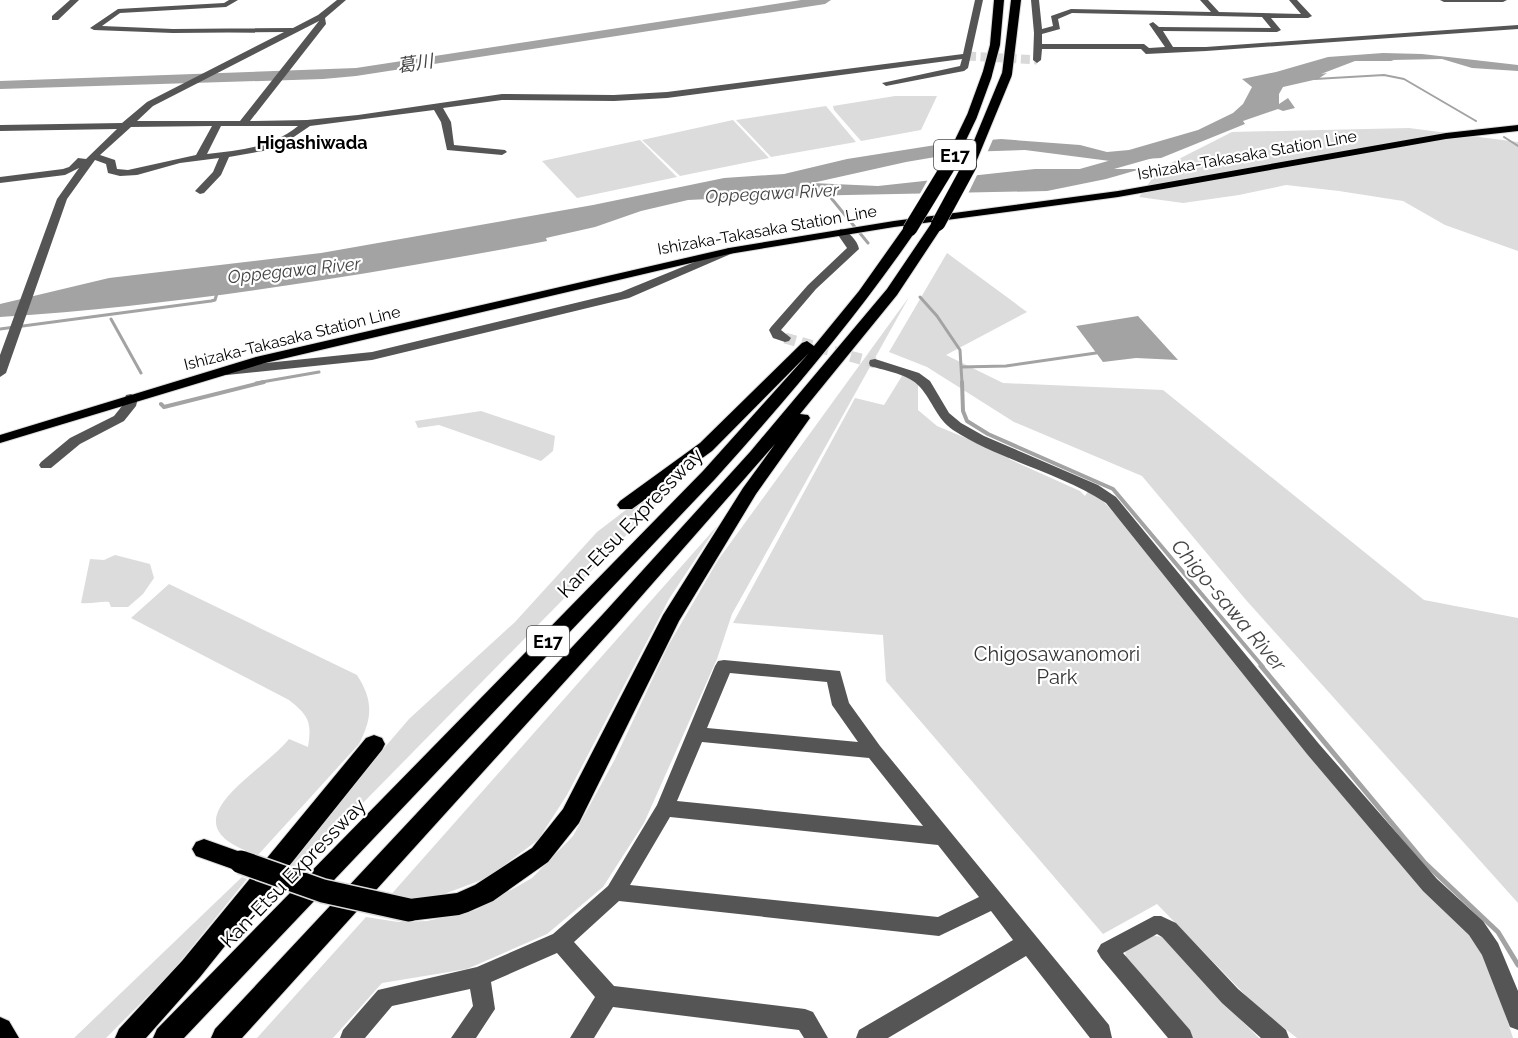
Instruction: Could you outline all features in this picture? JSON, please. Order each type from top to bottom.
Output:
[{"type":"highway","name":"Kan-Etsu Expressway","points":[[166,1038],[709,475],[837,328],[907,234],[950,164],[973,114],[987,75],[995,45],[999,0]]},
{"type":"highway","name":"E17","points":[[224,1038],[734,482],[892,292],[938,224],[979,147],[1006,74],[1016,0]]},
{"type":"highway","points":[[626,505],[706,447],[796,359],[867,273],[907,234]]},
{"type":"highway","points":[[204,849],[331,894],[374,905],[409,910],[459,904],[484,893],[540,855],[571,816],[670,620],[749,492],[892,292]]},
{"type":"highway","points":[[128,1038],[191,969],[374,744]]},
{"type":"highway","points":[[0,1030],[6,1038]]},
{"type":"main road","name":"Ishizaka-Takasaka Station Line","points":[[0,439],[224,371],[729,251],[864,228],[1118,194],[1446,136],[1518,130]]},
{"type":"street","points":[[55,18],[75,0]]},
{"type":"street","points":[[117,0],[115,5],[118,11]]},
{"type":"street","points":[[234,0],[226,5],[131,5],[94,28],[173,31],[295,30]]},
{"type":"street","points":[[0,180],[69,171],[150,104],[321,17],[342,0]]},
{"type":"street","points":[[886,83],[964,68],[979,0]]},
{"type":"street","points":[[1035,0],[1038,33],[1037,60]]},
{"type":"street","points":[[1131,0],[1157,29],[1171,49]]},
{"type":"street","points":[[1204,0],[1218,15]]},
{"type":"street","points":[[1038,33],[1057,27],[1054,18],[1071,11],[1308,16],[1293,0]]},
{"type":"street","points":[[1440,2],[1503,0]]},
{"type":"street","points":[[1070,1],[1071,11]]},
{"type":"street","points":[[1157,29],[1277,30],[1265,16]]},
{"type":"street","points":[[243,123],[323,22],[321,17]]},
{"type":"street","points":[[1123,53],[1518,27]]},
{"type":"street","points":[[1038,46],[1144,46],[1146,51]]},
{"type":"street","points":[[0,128],[307,123],[513,97],[614,98],[667,95],[967,56]]},
{"type":"street","points":[[437,106],[446,122],[450,148],[502,152]]},
{"type":"street","points":[[200,158],[205,142],[218,123]]},
{"type":"street","points":[[93,156],[111,162],[112,171],[119,173],[200,158],[225,156],[282,142],[307,123]]},
{"type":"street","points":[[0,374],[49,233],[66,192],[93,156],[122,125]]},
{"type":"street","points":[[200,191],[217,173],[225,156]]},
{"type":"street","points":[[785,338],[777,335],[775,330],[812,287],[853,249],[845,231]]},
{"type":"street","points":[[224,371],[372,356],[625,295],[729,251]]},
{"type":"street","points":[[875,363],[914,376],[925,384],[944,415],[956,426],[979,439],[1093,488],[1111,500],[1313,749],[1430,885],[1476,928],[1491,950],[1518,1019]]},
{"type":"street","points":[[46,465],[62,450],[123,415],[130,406],[131,398]]},
{"type":"street","points":[[351,1038],[386,997],[479,978],[560,941],[615,892],[665,808],[724,666],[834,676],[841,705],[874,751],[1101,1033],[1101,1038]]},
{"type":"street","points":[[695,734],[874,751]]},
{"type":"street","points":[[665,808],[945,837]]},
{"type":"street","points":[[615,892],[939,927],[993,900]]},
{"type":"street","points":[[1182,1038],[1108,951],[1154,925],[1161,925],[1169,930],[1230,996],[1278,1038]]},
{"type":"street","points":[[560,941],[608,996],[805,1020],[817,1038]]},
{"type":"street","points":[[867,1038],[1028,943]]},
{"type":"street","points":[[462,1038],[484,1009],[479,978]]},
{"type":"street","points":[[581,1038],[608,996]]},
{"type":"green space","points":[[895,96],[937,96],[921,130],[861,141],[833,106]]},
{"type":"green space","points":[[826,106],[856,142],[771,157],[736,120]]},
{"type":"green space","points":[[733,120],[769,158],[680,176],[642,140]]},
{"type":"green space","points":[[1409,128],[1518,142],[1518,251],[1445,225],[1403,201],[1339,191],[1286,185],[1183,203],[1139,197],[1159,169],[1232,132]]},
{"type":"green space","points":[[640,140],[677,177],[577,198],[542,161]]},
{"type":"green space","points":[[947,253],[1027,312],[946,355],[1003,383],[1163,390],[1424,600],[1518,618],[1518,903],[1246,600],[1142,476],[1014,422],[927,367],[889,352]]},
{"type":"green space","points":[[909,297],[732,614],[717,659],[644,823],[603,887],[547,934],[467,969],[382,983],[333,1038],[257,1038],[366,917],[398,922],[427,921],[476,910],[532,878],[573,836],[615,759],[668,646],[718,560]]},
{"type":"green space","name":"Chigosawanomori Park","points":[[900,374],[918,382],[918,410],[937,426],[1009,456],[1009,459],[1080,491],[1085,496],[1089,490],[1103,501],[1133,534],[1336,788],[1483,946],[1513,1038],[1297,1038],[1255,1005],[1157,904],[1103,934],[886,681],[883,635],[733,623],[855,398],[884,405],[902,376]]},
{"type":"green space","points":[[481,411],[555,436],[553,451],[541,461],[439,425],[418,428],[415,421]]},
{"type":"green space","points":[[705,455],[298,869],[284,865],[409,719],[515,622],[597,532],[631,506],[660,490]]},
{"type":"green space","points":[[718,525],[669,599],[567,795],[538,840],[487,878],[428,900],[388,898]]},
{"type":"green space","points":[[115,555],[150,564],[154,578],[143,594],[128,607],[111,607],[109,602],[81,603],[90,559],[104,560]]},
{"type":"green space","points":[[169,584],[357,675],[366,693],[369,717],[359,744],[258,855],[230,843],[217,829],[217,814],[226,799],[241,783],[289,739],[308,747],[310,731],[308,720],[289,700],[131,618]]},
{"type":"green space","points":[[242,877],[247,879],[170,974],[106,1038],[74,1038]]},
{"type":"green space","points":[[266,886],[280,891],[216,956]]},
{"type":"green space","points":[[1150,935],[1162,937],[1259,1038],[1193,1038],[1126,960],[1125,949]]},
{"type":"water","points":[[1383,53],[1422,54],[1518,65],[1518,71],[1472,68],[1442,59],[1355,61],[1321,74],[1327,73],[1318,79],[1283,87],[1279,94],[1279,104],[1288,98],[1295,108],[1283,111],[1278,109],[1243,121],[1245,124],[1161,158],[1110,161],[1025,150],[965,152],[906,162],[812,183],[878,186],[1035,169],[1141,169],[1047,191],[688,200],[641,211],[595,227],[546,238],[547,241],[411,266],[206,297],[0,317],[0,304],[109,278],[321,253],[593,205],[724,178],[784,174],[847,159],[942,144],[1001,139],[1080,145],[1107,152],[1129,150],[1198,130],[1233,113],[1243,104],[1252,87],[1242,79],[1328,57]]},
{"type":"water","points":[[1138,316],[1178,360],[1136,358],[1103,362],[1076,326]]},
{"type":"pier","points":[[994,137],[987,153],[939,159],[949,141]]},
{"type":"pier","points":[[979,171],[967,196],[918,197],[930,176]]},
{"type":"waterway","name":"葛川","points":[[0,85],[356,72],[825,0]]},
{"type":"waterway","points":[[1315,79],[1384,75],[1404,79],[1476,121]]},
{"type":"waterway","points":[[1504,137],[1518,146]]},
{"type":"waterway","name":"Oppegawa River","points":[[1068,177],[1161,151]]},
{"type":"waterway","name":"Chigo-sawa River","points":[[827,193],[868,243]]},
{"type":"waterway","points":[[0,329],[211,301],[215,300],[217,293]]},
{"type":"waterway","name":"Chigo-sawa River","points":[[920,297],[937,316],[960,350],[961,367]]},
{"type":"waterway","points":[[111,319],[141,373]]},
{"type":"waterway","points":[[961,367],[1006,366],[1096,353]]},
{"type":"waterway","name":"Chigo-sawa River","points":[[961,367],[962,383]]},
{"type":"waterway","points":[[256,383],[319,372]]},
{"type":"waterway","points":[[161,404],[164,407],[264,382]]},
{"type":"waterway","name":"Chigo-sawa River","points":[[962,382],[963,411],[967,421],[988,434],[1113,489],[1263,667]]},
{"type":"waterway","name":"Chigo-sawa River","points":[[1261,666],[1425,863],[1498,932],[1518,965]]},
{"type":"tunnel","points":[[967,56],[1037,60]]},
{"type":"tunnel","points":[[785,338],[875,363]]},
{"type":"district","name":"Higashiwada","points":[[312,142]]}]
